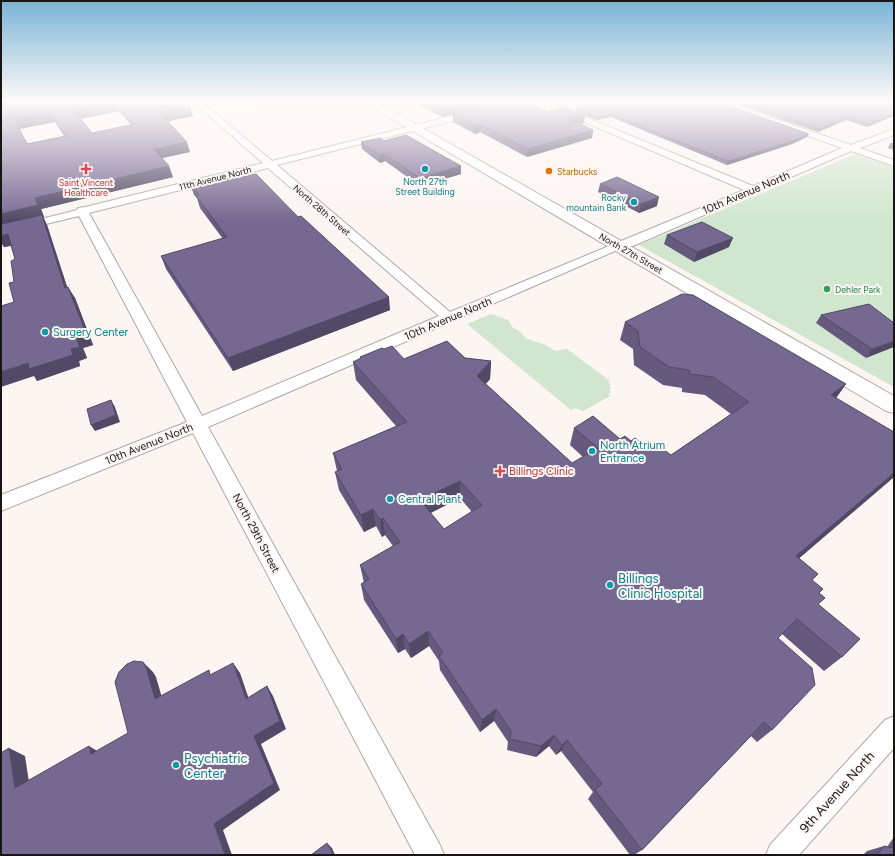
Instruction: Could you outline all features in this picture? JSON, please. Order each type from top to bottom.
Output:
[{"type":"main road","name":"North 27th Street","points":[[437,141],[894,406]]},
{"type":"street","name":"North 28th Street","points":[[242,141],[449,318]]},
{"type":"street","name":"11th Avenue North","points":[[1,232],[82,210],[362,141]]},
{"type":"street","points":[[636,141],[754,190]]},
{"type":"street","points":[[830,141],[894,163]]},
{"type":"street","name":"10th Avenue North","points":[[1,503],[198,424],[870,141]]},
{"type":"street","name":"North 29th Street","points":[[82,210],[430,855]]},
{"type":"street","name":"9th Avenue North","points":[[780,855],[894,729]]},
{"type":"green space","points":[[855,154],[894,168],[894,387],[639,245]]},
{"type":"green space","points":[[491,314],[508,320],[513,328],[518,330],[527,339],[546,345],[555,351],[567,349],[610,381],[608,382],[611,385],[609,386],[611,388],[609,390],[611,392],[608,394],[610,396],[583,411],[575,408],[571,410],[467,324]]},
{"type":"building","points":[[1,141],[25,141],[27,144],[42,141],[187,142],[154,149],[169,166],[35,198],[38,205],[1,214]]},
{"type":"building","points":[[417,141],[461,166],[420,178],[384,154],[379,155],[361,142]]},
{"type":"building","points":[[512,141],[556,141],[528,149]]},
{"type":"building","points":[[678,141],[793,141],[793,141],[728,161]]},
{"type":"building","points":[[236,173],[240,177],[256,174],[298,217],[301,216],[389,297],[228,358],[161,256],[227,237],[196,196],[199,195],[190,184]]},
{"type":"building","points":[[617,177],[659,197],[641,204],[600,184]]},
{"type":"building","points":[[42,215],[65,288],[68,287],[86,333],[76,337],[80,347],[71,349],[73,355],[29,369],[28,363],[1,372],[1,306],[14,302],[9,283],[14,282],[11,261],[15,259],[8,234],[1,236],[1,224]]},
{"type":"building","points":[[702,222],[733,238],[697,252],[667,235]]},
{"type":"building","name":"Billings Clinic Hospital","points":[[682,294],[693,295],[846,384],[831,395],[894,432],[894,473],[796,556],[818,574],[812,580],[823,589],[819,593],[825,598],[818,604],[860,639],[842,657],[797,619],[778,638],[812,668],[815,685],[772,730],[764,722],[642,850],[595,790],[602,784],[567,740],[562,745],[554,735],[541,746],[510,739],[511,731],[496,709],[482,720],[439,656],[443,653],[428,631],[409,644],[403,634],[396,639],[361,584],[369,579],[360,565],[400,542],[383,518],[380,520],[373,509],[361,515],[335,472],[342,469],[333,453],[407,422],[353,362],[361,358],[360,357],[382,348],[384,349],[392,346],[404,359],[447,341],[465,358],[491,361],[477,376],[572,463],[598,448],[574,428],[593,416],[620,439],[625,436],[631,441],[635,438],[648,449],[656,444],[671,455],[749,402],[713,377],[690,374],[689,370],[669,367],[640,347],[638,331],[625,322]],"holes":[[[460,481],[482,505],[444,529],[420,500]]]},
{"type":"building","points":[[869,304],[894,323],[894,341],[872,349],[821,315]]},
{"type":"building","points":[[111,400],[116,415],[91,425],[87,409]]},
{"type":"building","name":"Psychiatric Center","points":[[134,661],[143,662],[146,667],[155,699],[209,670],[210,675],[233,663],[246,699],[267,686],[280,721],[254,736],[274,783],[214,824],[225,855],[1,855],[1,753],[9,748],[15,788],[89,746],[91,754],[128,733],[115,682],[119,672],[127,664]]},
{"type":"building","points":[[327,843],[333,855],[311,855]]},
{"type":"building","points":[[884,846],[894,848],[894,855],[877,855]]},
{"type":"place","name":"Saint Vincent Healthcare","points":[[86,169]]},
{"type":"place","name":"North 27th Street Building","points":[[425,169]]},
{"type":"place","name":"Starbucks","points":[[549,171]]},
{"type":"place","name":"Rocky mountain Bank","points":[[634,202]]},
{"type":"place","name":"Dehler Park","points":[[827,289]]},
{"type":"place","name":"Surgery Center","points":[[45,332]]},
{"type":"place","name":"North Atrium Entrance","points":[[592,451]]},
{"type":"place","name":"Billings Clinic","points":[[500,471]]},
{"type":"place","name":"Central Plant","points":[[390,499]]},
{"type":"place","name":"Billings Clinic Hospital","points":[[610,585]]},
{"type":"place","name":"Psychiatric Center","points":[[176,765]]}]
